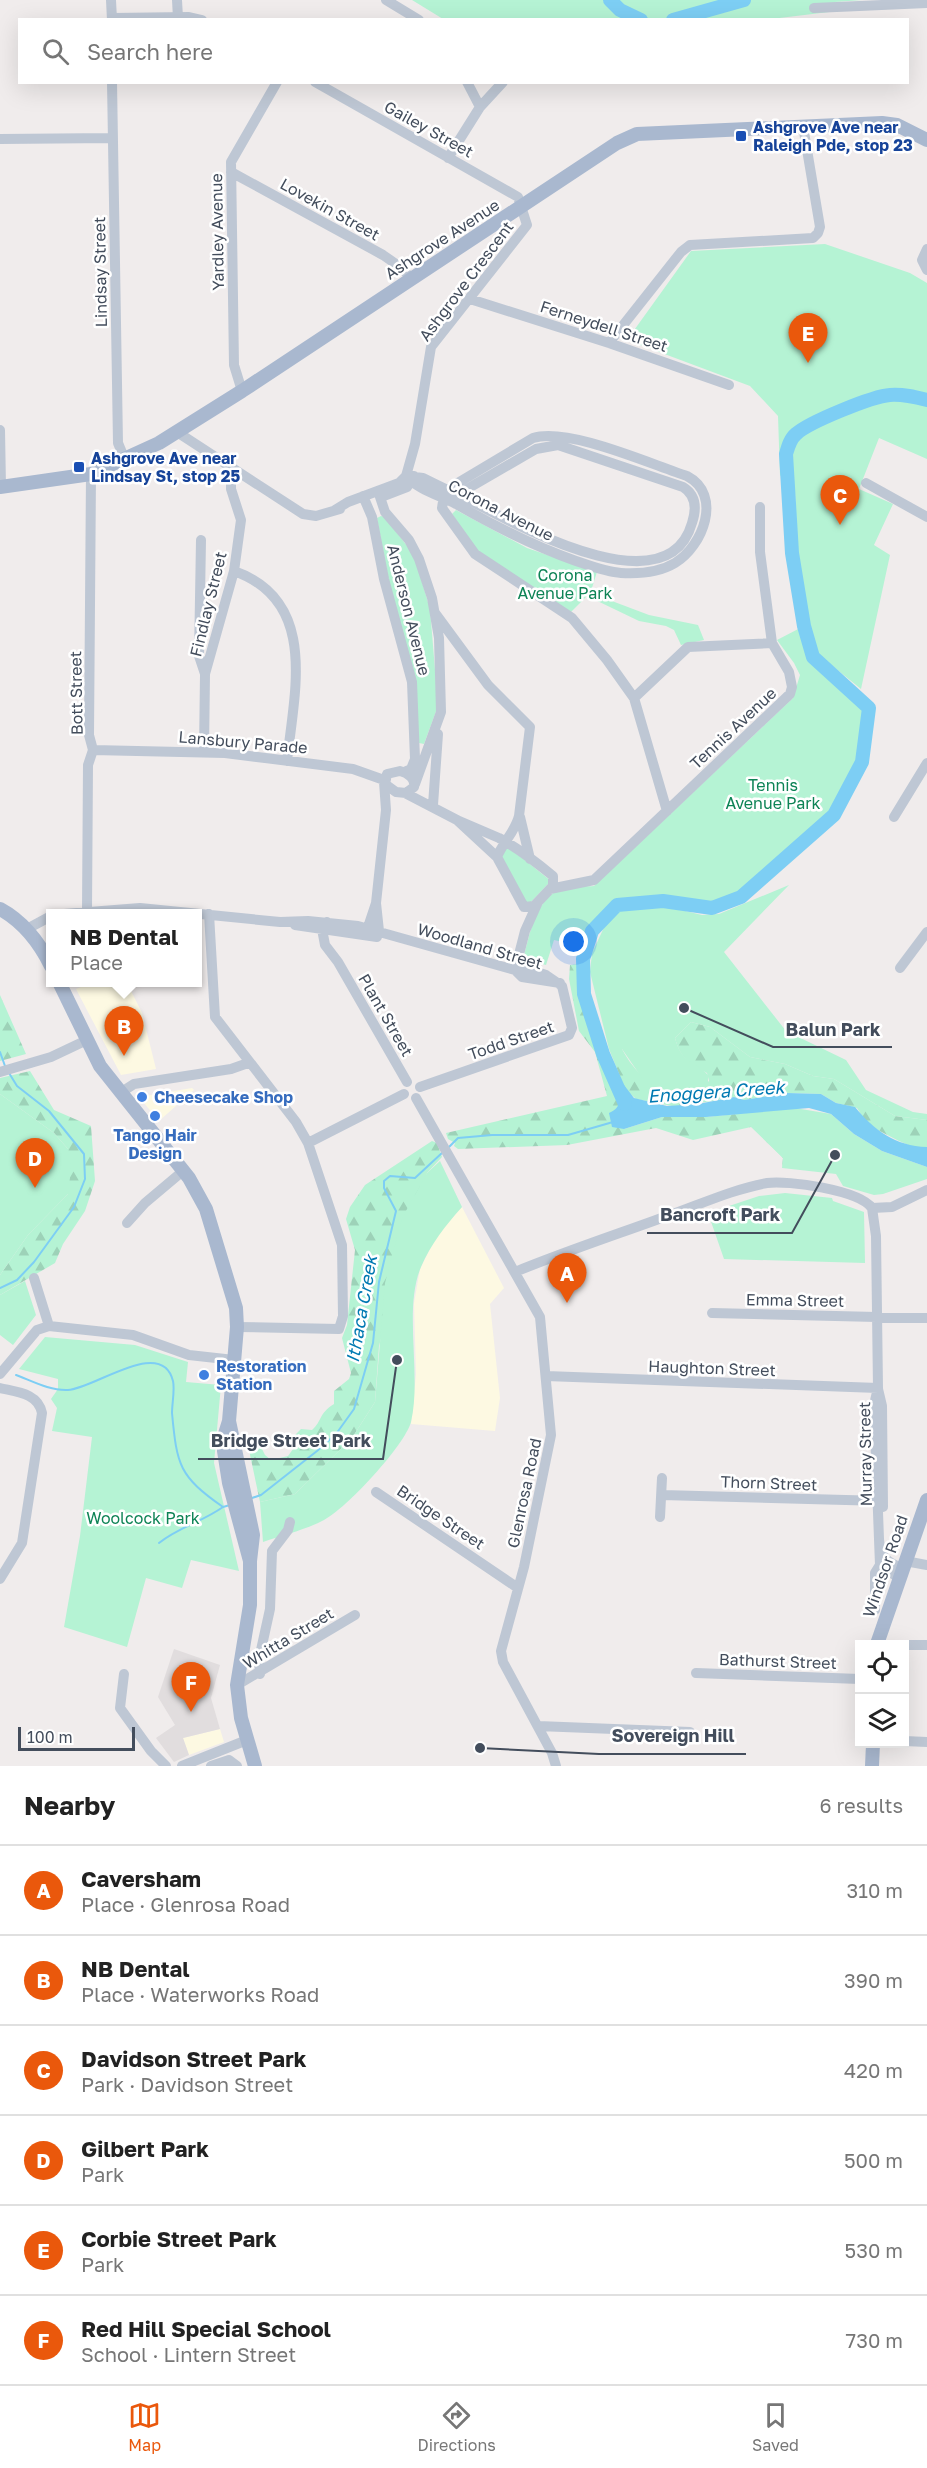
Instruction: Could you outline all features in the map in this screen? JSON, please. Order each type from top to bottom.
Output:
[{"type":"main road","name":"Ashgrove Avenue","points":[[1,487],[91,474],[125,460],[177,432],[522,208],[616,143],[637,134],[882,123],[897,125],[927,140]]},
{"type":"main road","points":[[0,909],[27,929],[46,957]]},
{"type":"main road","points":[[61,987],[100,1066],[183,1171],[206,1209],[234,1298],[237,1327],[229,1422],[224,1437],[225,1461],[250,1561]]},
{"type":"main road","points":[[229,1422],[246,1492],[253,1535],[250,1561],[250,1605],[238,1663],[237,1685],[239,1707],[255,1766]]},
{"type":"main road","name":"Windsor Road","points":[[881,1640],[902,1569],[927,1500]]},
{"type":"main road","points":[[872,1766],[873,1748]]},
{"type":"street","points":[[111,0],[112,18]]},
{"type":"street","points":[[177,0],[178,18]]},
{"type":"street","points":[[386,0],[416,18]]},
{"type":"street","points":[[814,8],[927,3]]},
{"type":"street","name":"Lindsay Street","points":[[112,84],[118,443],[125,460]]},
{"type":"street","name":"Yardley Avenue","points":[[242,391],[234,365],[231,172],[234,155],[276,84]]},
{"type":"street","name":"Gailey Street","points":[[318,84],[518,196],[522,208]]},
{"type":"street","points":[[468,84],[480,107]]},
{"type":"street","points":[[448,158],[480,107],[501,84]]},
{"type":"street","points":[[609,343],[681,252],[690,245],[813,238],[818,233],[820,227],[803,126]]},
{"type":"street","points":[[0,139],[113,138]]},
{"type":"street","name":"Lovekin Street","points":[[231,172],[383,255],[403,268],[411,279]]},
{"type":"street","name":"Ashgrove Crescent","points":[[411,478],[431,347],[524,232],[526,220],[522,208]]},
{"type":"street","points":[[927,249],[922,260],[927,270]]},
{"type":"street","name":"Ferneydell Street","points":[[470,299],[609,343],[729,385]]},
{"type":"street","points":[[0,430],[1,487]]},
{"type":"street","points":[[177,432],[305,515],[316,516],[335,510],[379,494],[411,478]]},
{"type":"street","name":"Corona Avenue","points":[[411,478],[450,495],[544,550],[607,571],[640,572],[675,563],[692,549],[706,514],[705,493],[696,481],[677,478],[573,438],[544,436],[533,438],[450,495]]},
{"type":"street","name":"Findlay Street","points":[[204,751],[205,674],[234,571],[241,520],[231,492],[231,480],[236,471]]},
{"type":"street","name":"Bott Street","points":[[87,909],[88,765],[93,750],[89,735],[91,474]]},
{"type":"street","points":[[866,483],[927,517]]},
{"type":"street","name":"Anderson Avenue","points":[[379,494],[389,516],[414,549],[431,593],[439,638],[442,701],[437,729],[415,784]]},
{"type":"street","points":[[450,495],[442,511],[472,552],[578,623],[634,698],[667,811]]},
{"type":"street","name":"Anderson Avenue","points":[[365,499],[373,520],[384,579],[412,685],[414,763],[410,770],[400,772]]},
{"type":"street","name":"Tennis Avenue","points":[[550,889],[593,880],[790,694],[792,687],[789,672],[772,643],[760,552],[760,507]]},
{"type":"street","points":[[373,520],[379,513],[389,516]]},
{"type":"street","name":"Findlay Street","points":[[201,540],[199,656],[205,674]]},
{"type":"street","points":[[234,571],[273,596],[287,619],[294,640],[297,657],[287,761]]},
{"type":"street","points":[[435,613],[488,685],[530,727],[516,828],[505,841],[497,857]]},
{"type":"street","points":[[439,638],[446,633],[457,642]]},
{"type":"street","points":[[634,698],[688,647],[772,643]]},
{"type":"street","name":"Anderson Avenue","points":[[433,805],[439,739],[437,729]]},
{"type":"street","points":[[414,744],[421,750],[428,748]]},
{"type":"street","name":"Lansbury Parade","points":[[93,750],[204,751],[353,769],[400,772]]},
{"type":"street","points":[[894,817],[924,778],[927,764]]},
{"type":"street","name":"Lansbury Parade","points":[[353,769],[384,781],[391,790],[404,793]]},
{"type":"street","points":[[373,931],[386,810],[384,781],[389,773],[400,772],[415,784],[433,805]]},
{"type":"street","points":[[386,810],[393,798],[413,790],[415,784]]},
{"type":"street","points":[[404,793],[505,841],[550,874],[555,881],[538,902],[530,908],[521,904]]},
{"type":"street","points":[[519,816],[530,859]]},
{"type":"street","points":[[457,820],[497,857],[521,904],[525,931]]},
{"type":"street","points":[[550,874],[576,882]]},
{"type":"street","points":[[516,968],[525,931],[538,902]]},
{"type":"street","name":"Woodland Street","points":[[114,909],[152,909]]},
{"type":"street","name":"Woodland Street","points":[[202,913],[373,931],[516,968],[522,977],[562,988]]},
{"type":"street","points":[[209,914],[214,1017],[296,1122],[308,1143],[342,1245],[343,1316],[339,1329],[237,1327]]},
{"type":"street","points":[[27,929],[46,919]]},
{"type":"street","name":"Plant Street","points":[[326,927],[338,962],[407,1082]]},
{"type":"street","points":[[900,968],[923,946],[927,932]]},
{"type":"street","name":"Todd Street","points":[[418,1093],[567,1038],[572,1028],[562,988]]},
{"type":"street","points":[[0,1072],[51,1057],[87,1040]]},
{"type":"street","points":[[120,1093],[134,1084],[231,1069],[248,1063]]},
{"type":"street","points":[[407,1082],[415,1082],[418,1093],[409,1098],[404,1094],[403,1088],[407,1082]]},
{"type":"street","name":"Glenrosa Road","points":[[418,1093],[438,1136],[540,1317],[551,1435],[518,1588],[501,1651],[503,1662],[538,1726],[556,1766]]},
{"type":"street","points":[[308,1143],[404,1094]]},
{"type":"street","points":[[127,1223],[145,1203],[183,1171]]},
{"type":"street","points":[[515,1272],[711,1200],[765,1183],[795,1184],[868,1197],[877,1206],[893,1207],[927,1190]]},
{"type":"street","name":"Murray Street","points":[[875,1610],[875,1573],[880,1566],[882,1406],[878,1388],[877,1206]]},
{"type":"street","points":[[34,1278],[49,1326]]},
{"type":"street","name":"Emma Street","points":[[712,1313],[927,1318]]},
{"type":"street","points":[[0,1374],[37,1330],[49,1326],[133,1335],[189,1355],[234,1360]]},
{"type":"street","name":"Haughton Street","points":[[546,1376],[878,1388]]},
{"type":"street","points":[[0,1388],[30,1396],[40,1406],[42,1413],[22,1543],[0,1579]]},
{"type":"street","points":[[660,1517],[662,1478]]},
{"type":"street","name":"Bridge Street","points":[[376,1492],[518,1588]]},
{"type":"street","name":"Thorn Street","points":[[662,1495],[880,1501]]},
{"type":"street","points":[[260,1674],[258,1662],[270,1609],[272,1551],[288,1530],[290,1522]]},
{"type":"street","name":"Murray Street","points":[[879,1539],[884,1557],[902,1569]]},
{"type":"street","points":[[880,1566],[902,1569],[927,1564]]},
{"type":"street","name":"Whitta Street","points":[[237,1685],[260,1674],[355,1615]]},
{"type":"street","points":[[909,1645],[927,1645]]},
{"type":"street","name":"Bathurst Street","points":[[696,1673],[855,1679]]},
{"type":"street","points":[[124,1674],[120,1708],[151,1751],[166,1766]]},
{"type":"street","points":[[538,1726],[690,1732]]},
{"type":"street","points":[[182,1766],[248,1740]]},
{"type":"street","points":[[909,1741],[927,1742]]},
{"type":"street","points":[[211,1766],[229,1760],[237,1766]]},
{"type":"shaded area","points":[[81,987],[129,987],[142,1013],[156,1069],[121,1075],[76,989]]},
{"type":"shaded area","points":[[192,1088],[194,1090],[159,1121],[139,1097]]},
{"type":"shaded area","points":[[462,1207],[504,1288],[490,1304],[500,1398],[495,1431],[411,1424],[416,1374],[414,1303],[420,1269],[437,1235]]},
{"type":"shaded area","points":[[174,1649],[220,1665],[211,1698],[220,1729],[183,1738],[189,1755],[174,1762],[156,1738],[175,1725],[158,1697]]},
{"type":"shaded area","points":[[220,1729],[224,1742],[189,1755],[183,1738]]},
{"type":"green space","points":[[412,0],[862,0],[835,2],[829,12],[780,18],[441,18]]},
{"type":"green space","points":[[825,244],[910,273],[927,283],[927,459],[879,438],[859,489],[893,504],[874,545],[890,555],[861,689],[814,651],[798,557],[795,492],[780,475],[778,416],[750,386],[627,340],[691,251]]},
{"type":"green space","name":"Corona Avenue Park","points":[[456,510],[527,548],[597,572],[591,591],[596,595],[649,615],[698,625],[704,640],[681,645],[674,630],[666,626],[639,621],[587,596],[570,613],[479,553],[452,514]]},
{"type":"green space","points":[[385,517],[414,555],[430,609],[438,706],[424,744],[419,743],[377,518]]},
{"type":"green space","name":"Tennis Avenue Park","points":[[804,626],[813,657],[869,708],[862,762],[834,815],[741,897],[712,908],[663,901],[617,905],[592,931],[583,959],[580,946],[554,940],[546,965],[523,959],[534,920],[551,894],[568,887],[594,886],[793,698],[800,675],[777,640]]},
{"type":"green space","points":[[506,848],[510,848],[551,881],[528,905],[502,859],[502,853]]},
{"type":"green space","points":[[789,885],[724,952],[786,1031],[846,1060],[866,1090],[913,1112],[927,1114],[927,1120],[895,1116],[834,1079],[813,1076],[785,1064],[750,1057],[710,1027],[691,1022],[675,1038],[685,1057],[708,1075],[708,1084],[700,1091],[658,1090],[642,1078],[622,1049],[609,1049],[590,972],[592,953],[608,919],[622,909],[631,908],[669,907],[702,915],[719,914]]},
{"type":"green space","points":[[579,964],[588,1016],[619,1097],[619,1105],[615,1111],[624,1129],[662,1117],[706,1117],[795,1108],[782,1168],[783,1158],[751,1127],[693,1140],[656,1128],[567,1145],[458,1149],[454,1146],[455,1143],[448,1139],[446,1133],[607,1096],[595,1052],[579,1031],[569,979],[570,965]]},
{"type":"green space","points":[[0,995],[26,1054],[0,1061]]},
{"type":"green space","points":[[691,1022],[710,1027],[750,1057],[785,1064],[813,1076],[834,1079],[895,1116],[927,1120],[927,1147],[913,1147],[899,1141],[868,1125],[857,1108],[836,1103],[821,1094],[787,1093],[744,1100],[734,1097],[677,1107],[636,1099],[625,1089],[609,1049],[622,1049],[638,1072],[660,1088],[684,1092],[696,1089],[709,1081],[707,1073],[686,1059],[675,1038]]},
{"type":"green space","points":[[30,1071],[54,1110],[91,1126],[95,1181],[85,1211],[63,1244],[55,1263],[0,1295],[0,1275],[28,1235],[68,1194],[68,1149],[54,1133],[0,1094],[0,1078]]},
{"type":"green space","points":[[0,1094],[54,1133],[68,1149],[71,1169],[68,1194],[28,1235],[0,1275]]},
{"type":"green space","points":[[795,1108],[831,1114],[854,1134],[882,1151],[927,1167],[927,1179],[874,1195],[843,1186],[836,1174],[782,1168],[783,1158],[739,1114]]},
{"type":"green space","points":[[432,1141],[437,1143],[442,1157],[427,1173],[379,1346],[375,1402],[352,1438],[295,1494],[260,1502],[249,1450],[261,1447],[271,1460],[288,1456],[296,1445],[294,1436],[301,1429],[312,1430],[325,1411],[334,1404],[334,1391],[349,1379],[351,1373],[342,1338],[347,1325],[355,1250],[346,1219],[350,1207],[365,1185]]},
{"type":"green space","points":[[440,1161],[462,1207],[444,1228],[429,1251],[416,1284],[413,1302],[415,1384],[411,1422],[398,1445],[374,1476],[334,1514],[309,1527],[263,1542],[260,1502],[295,1494],[352,1438],[375,1402],[385,1283],[402,1218],[427,1173]]},
{"type":"green space","points":[[785,1193],[832,1198],[833,1201],[864,1212],[865,1263],[724,1259],[708,1213],[759,1196]]},
{"type":"green space","points":[[25,1281],[36,1315],[13,1345],[0,1335],[0,1295]]},
{"type":"green space","name":"Woolcock Park","points":[[45,1337],[135,1345],[188,1362],[186,1382],[221,1385],[214,1463],[239,1571],[191,1560],[182,1588],[146,1578],[127,1647],[64,1627],[80,1536],[92,1437],[52,1431],[57,1408],[51,1399],[58,1389],[58,1379],[19,1369]]},
{"type":"water","points":[[624,1085],[634,1098],[667,1106],[698,1104],[734,1097],[744,1100],[787,1093],[821,1094],[836,1103],[855,1107],[878,1130],[895,1140],[927,1147],[927,1167],[882,1151],[854,1134],[831,1114],[809,1108],[706,1117],[662,1117],[624,1129],[612,1127],[609,1113],[616,1109],[619,1103],[615,1087]]},
{"type":"waterway","name":"Enoggera Creek","points":[[610,0],[620,10],[637,18]]},
{"type":"waterway","name":"Enoggera Creek","points":[[680,18],[744,0]]},
{"type":"waterway","name":"Enoggera Creek","points":[[625,1104],[603,1054],[584,994],[583,959],[592,931],[617,905],[663,901],[712,908],[741,897],[834,815],[862,762],[869,708],[813,657],[804,626],[792,553],[786,454],[792,438],[814,423],[882,396],[909,396],[927,400]]},
{"type":"waterway","name":"Ithaca Creek","points":[[0,1052],[5,1066]]},
{"type":"waterway","name":"Ithaca Creek","points":[[0,1288],[17,1280],[34,1262],[74,1207],[85,1179],[84,1154],[49,1111],[17,1086],[9,1073]]},
{"type":"waterway","name":"Ithaca Creek","points":[[448,1148],[458,1138],[492,1135],[568,1135],[613,1122]]},
{"type":"waterway","name":"Ithaca Creek","points":[[249,1499],[261,1495],[317,1451],[336,1434],[354,1409],[373,1343],[379,1282],[396,1211],[384,1188],[384,1181],[390,1176],[415,1178],[443,1152]]},
{"type":"waterway","name":"Ithaca Creek","points":[[16,1375],[48,1387],[68,1390],[142,1364],[156,1363],[166,1368],[173,1381],[174,1431],[183,1468],[197,1487],[208,1496],[223,1507],[230,1505]]},
{"type":"waterway","points":[[159,1543],[223,1507]]},
{"type":"place","name":"Ashgrove Ave near Raleigh Pde, stop 23","points":[[741,136]]},
{"type":"place","name":"Corbie Street Park","points":[[808,363]]},
{"type":"place","name":"Ashgrove Ave near Lindsay St, stop 25","points":[[79,467]]},
{"type":"place","name":"Davidson Street Park","points":[[840,525]]},
{"type":"place","name":"Balun Park","points":[[684,1008]]},
{"type":"place","name":"NB Dental","points":[[124,1056]]},
{"type":"place","name":"Cheesecake Shop","points":[[142,1097]]},
{"type":"place","name":"Tango Hair Design","points":[[155,1116]]},
{"type":"place","name":"Bancroft Park","points":[[835,1155]]},
{"type":"place","name":"Gilbert Park","points":[[35,1188]]},
{"type":"place","name":"Caversham","points":[[567,1303]]},
{"type":"place","name":"Bridge Street Park","points":[[397,1360]]},
{"type":"place","name":"Restoration Station","points":[[204,1375]]},
{"type":"place","name":"Red Hill Special School","points":[[191,1712]]},
{"type":"place","name":"Sovereign Hill","points":[[480,1748]]}]
